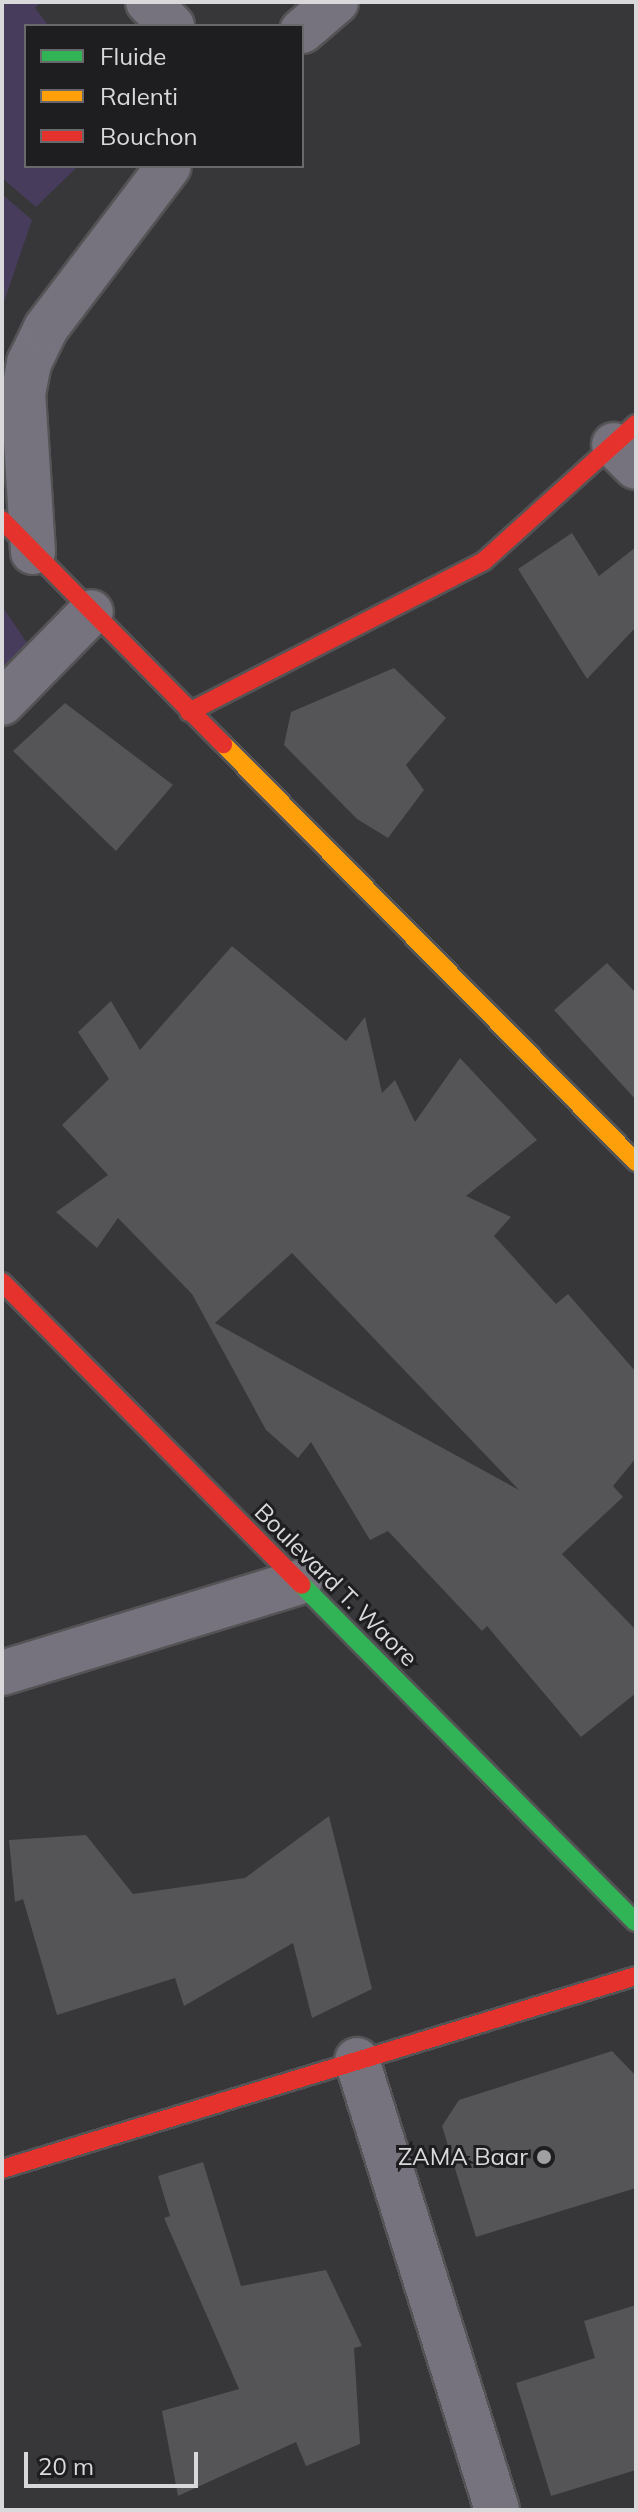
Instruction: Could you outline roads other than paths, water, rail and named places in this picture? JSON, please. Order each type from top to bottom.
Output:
[{"type":"street","points":[[148,2],[170,24]]},
{"type":"street","points":[[304,29],[336,2]]},
{"type":"street","points":[[33,552],[23,394],[29,363],[46,328],[167,168]]},
{"type":"street","points":[[189,712],[484,561],[629,446]]},
{"type":"street","points":[[2,520],[636,1162]]},
{"type":"street","points":[[2,703],[91,612]]},
{"type":"street","name":"Boulevard T. Waore","points":[[2,1282],[636,1922]]},
{"type":"street","points":[[2,1673],[299,1582]]},
{"type":"street","points":[[2,2169],[636,1976]]},
{"type":"street","points":[[357,2060],[497,2510]]},
{"type":"place","name":"ZAMA Baar","points":[[544,2157]]}]
